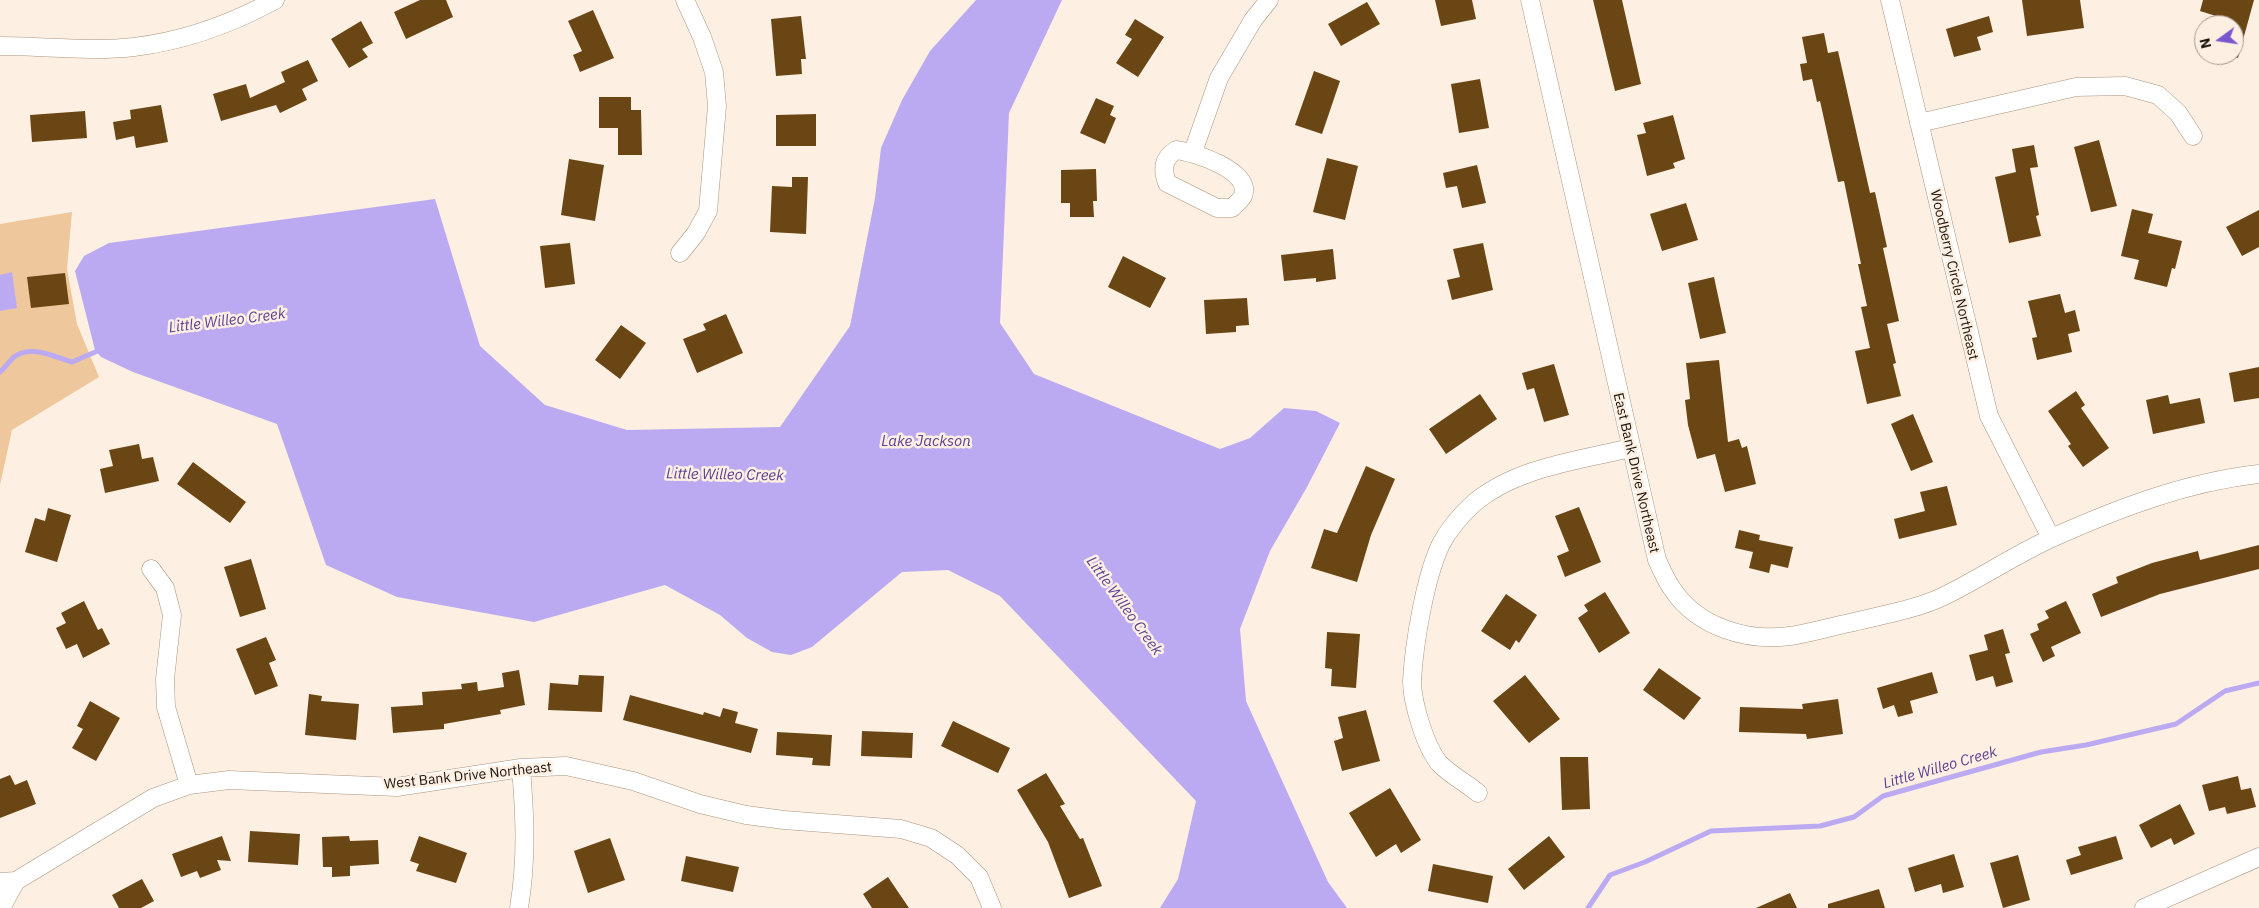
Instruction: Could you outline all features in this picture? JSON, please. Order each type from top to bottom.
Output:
[{"type":"street","points":[[0,46],[104,48],[162,43],[220,25],[274,0]]},
{"type":"street","points":[[680,252],[696,233],[708,211],[717,106],[714,72],[702,38],[684,0]]},
{"type":"street","points":[[1193,152],[1219,78],[1253,20],[1269,0]]},
{"type":"street","name":"East Bank Drive Northeast","points":[[1530,0],[1656,560],[1673,591],[1695,614],[1721,628],[1748,636],[1789,636],[1884,615],[1942,597],[2050,538],[2115,511],[2157,496],[2209,482],[2259,474]]},
{"type":"street","name":"Woodberry Circle Northeast","points":[[1890,0],[1989,416],[2050,538]]},
{"type":"street","points":[[1919,122],[2076,86],[2117,86],[2158,95],[2178,113],[2193,136]]},
{"type":"street","points":[[1478,793],[1439,762],[1425,737],[1415,706],[1412,682],[1423,607],[1431,570],[1442,543],[1460,517],[1475,503],[1511,480],[1541,469],[1630,448]]},
{"type":"street","points":[[151,568],[165,588],[172,615],[165,679],[166,707],[188,785]]},
{"type":"street","name":"West Bank Drive Northeast","points":[[1,908],[8,881],[153,798],[188,785],[229,780],[397,787],[521,768],[566,766],[633,781],[700,804],[746,815],[784,820],[900,829],[931,838],[957,855],[979,877],[992,908]]},
{"type":"street","points":[[519,908],[524,875],[526,828],[521,768]]},
{"type":"street","points":[[2144,908],[2259,858]]},
{"type":"shaded area","points":[[72,212],[67,269],[77,324],[99,377],[12,430],[0,485],[0,224]]},
{"type":"water","name":"Lake Jackson","points":[[976,0],[1062,0],[1009,113],[1000,323],[1034,374],[1220,449],[1250,438],[1284,408],[1316,411],[1340,423],[1307,487],[1270,551],[1240,629],[1246,701],[1328,882],[1347,908],[1160,908],[1178,879],[1196,801],[1000,596],[948,570],[902,572],[812,647],[791,655],[772,652],[747,638],[720,615],[665,585],[534,622],[397,597],[326,565],[277,424],[133,372],[101,357],[95,350],[75,271],[84,256],[109,243],[435,199],[480,346],[545,405],[627,430],[780,427],[850,326],[875,198],[881,148],[902,100],[930,51]]},
{"type":"water","points":[[12,272],[17,308],[0,311],[0,275]]},
{"type":"building","points":[[420,0],[446,0],[453,17],[406,39],[394,12]]},
{"type":"building","points":[[1435,0],[1472,0],[1476,19],[1441,26]]},
{"type":"building","points":[[1593,0],[1622,0],[1641,84],[1615,91]]},
{"type":"building","points":[[2022,0],[2080,0],[2084,28],[2027,36]]},
{"type":"building","points":[[2203,0],[2254,0],[2244,36],[2244,15],[2213,15],[2200,11]]},
{"type":"building","points":[[1367,2],[1380,24],[1341,46],[1328,24]]},
{"type":"building","points":[[593,10],[614,58],[580,72],[573,55],[582,51],[568,21]]},
{"type":"building","points":[[801,16],[806,59],[801,59],[802,74],[776,76],[771,19]]},
{"type":"building","points":[[1989,16],[1993,32],[1977,37],[1981,50],[1954,57],[1946,29]]},
{"type":"building","points":[[1135,19],[1164,37],[1138,77],[1116,63],[1132,39],[1125,35]]},
{"type":"building","points":[[361,21],[373,43],[362,49],[368,57],[349,68],[331,39]]},
{"type":"building","points":[[1824,33],[1828,53],[1838,51],[1870,193],[1875,192],[1887,247],[1883,248],[1899,321],[1887,324],[1896,363],[1893,364],[1901,396],[1867,404],[1855,351],[1870,348],[1861,307],[1867,306],[1858,264],[1861,264],[1844,181],[1838,182],[1820,101],[1817,102],[1812,79],[1803,81],[1800,64],[1807,63],[1802,37]]},
{"type":"building","points":[[308,60],[318,81],[302,89],[307,100],[280,113],[276,105],[221,121],[213,94],[246,84],[250,98],[285,82],[281,72]]},
{"type":"building","points":[[1314,71],[1340,81],[1322,134],[1295,125]]},
{"type":"building","points":[[1480,79],[1489,128],[1459,133],[1451,84]]},
{"type":"building","points":[[599,97],[631,97],[631,110],[641,110],[642,155],[618,155],[618,128],[599,128]]},
{"type":"building","points":[[1096,98],[1114,106],[1110,115],[1116,118],[1105,144],[1080,133]]},
{"type":"building","points":[[161,105],[168,142],[136,148],[134,136],[116,140],[113,122],[131,119],[130,110]]},
{"type":"building","points":[[85,111],[87,138],[32,142],[30,115]]},
{"type":"building","points":[[816,114],[816,146],[776,146],[776,115]]},
{"type":"building","points":[[1673,115],[1685,159],[1673,163],[1675,168],[1647,176],[1637,135],[1646,133],[1643,123]]},
{"type":"building","points":[[2099,140],[2117,206],[2091,212],[2074,147]]},
{"type":"building","points":[[2034,145],[2038,167],[2030,168],[2039,215],[2036,216],[2041,236],[2009,243],[1995,177],[2016,172],[2012,149]]},
{"type":"building","points":[[1327,158],[1358,166],[1345,220],[1313,212]]},
{"type":"building","points":[[569,159],[604,165],[595,221],[561,215]]},
{"type":"building","points":[[1477,165],[1486,203],[1462,208],[1457,186],[1446,188],[1443,173]]},
{"type":"building","points":[[1096,169],[1097,201],[1093,201],[1094,217],[1070,217],[1070,203],[1061,203],[1061,170]]},
{"type":"building","points":[[792,177],[808,177],[806,234],[770,232],[772,186],[792,187]]},
{"type":"building","points":[[1686,203],[1698,240],[1662,251],[1650,214]]},
{"type":"building","points":[[2132,209],[2153,214],[2148,233],[2182,241],[2175,269],[2172,268],[2167,287],[2134,279],[2139,260],[2121,256]]},
{"type":"building","points":[[2259,210],[2259,247],[2242,256],[2226,227]]},
{"type":"building","points":[[570,243],[575,284],[545,288],[540,246]]},
{"type":"building","points":[[1483,243],[1493,290],[1452,300],[1447,280],[1460,277],[1453,249]]},
{"type":"building","points":[[1333,249],[1336,279],[1316,282],[1316,278],[1284,281],[1281,255]]},
{"type":"building","points":[[1123,256],[1166,278],[1150,308],[1108,287]]},
{"type":"building","points":[[65,273],[69,304],[31,308],[27,277]]},
{"type":"building","points":[[1714,277],[1726,333],[1700,339],[1688,283]]},
{"type":"building","points":[[2060,294],[2065,313],[2075,310],[2080,331],[2068,334],[2072,352],[2037,360],[2032,338],[2037,337],[2028,301]]},
{"type":"building","points":[[1247,298],[1249,325],[1236,326],[1236,332],[1206,334],[1204,300]]},
{"type":"building","points":[[726,314],[743,353],[697,373],[683,339],[706,330],[703,324]]},
{"type":"building","points":[[621,325],[646,343],[620,379],[595,360]]},
{"type":"building","points":[[1719,360],[1728,442],[1739,439],[1742,448],[1747,446],[1756,484],[1725,492],[1715,454],[1697,459],[1688,425],[1685,400],[1690,399],[1686,363]]},
{"type":"building","points":[[1554,364],[1569,415],[1544,422],[1534,388],[1527,390],[1522,373]]},
{"type":"building","points":[[2259,367],[2259,398],[2234,402],[2229,373]]},
{"type":"building","points":[[2076,391],[2085,405],[2081,408],[2109,448],[2083,467],[2068,446],[2071,444],[2048,411]]},
{"type":"building","points":[[1480,394],[1497,419],[1446,454],[1429,429]]},
{"type":"building","points":[[2168,395],[2170,404],[2200,398],[2205,423],[2153,434],[2146,400]]},
{"type":"building","points":[[1913,414],[1933,462],[1911,471],[1891,424]]},
{"type":"building","points":[[139,444],[142,459],[153,457],[159,481],[105,493],[100,469],[113,466],[109,450]]},
{"type":"building","points":[[193,462],[246,502],[230,523],[177,484]]},
{"type":"building","points":[[1366,466],[1395,479],[1371,535],[1357,582],[1311,568],[1324,529],[1337,533]]},
{"type":"building","points":[[1947,486],[1957,525],[1899,539],[1894,519],[1925,511],[1920,492]]},
{"type":"building","points":[[1579,507],[1601,562],[1565,577],[1557,556],[1569,551],[1555,516]]},
{"type":"building","points":[[48,508],[71,515],[57,562],[25,552],[35,518],[45,521]]},
{"type":"building","points":[[1739,530],[1760,535],[1759,540],[1793,547],[1788,568],[1771,564],[1769,573],[1749,568],[1753,552],[1735,548]]},
{"type":"building","points":[[2259,545],[2259,569],[2160,594],[2101,617],[2092,594],[2118,583],[2116,577],[2152,563],[2198,551],[2200,560]]},
{"type":"building","points":[[251,559],[266,609],[240,617],[224,567]]},
{"type":"building","points":[[1605,592],[1630,633],[1599,653],[1578,618],[1588,611],[1584,605]]},
{"type":"building","points":[[1506,594],[1537,615],[1519,643],[1516,640],[1510,650],[1481,631]]},
{"type":"building","points":[[84,601],[98,630],[102,628],[110,644],[83,658],[77,644],[66,649],[56,628],[66,623],[61,613]]},
{"type":"building","points":[[2066,601],[2081,633],[2051,647],[2055,656],[2043,662],[2030,634],[2039,630],[2037,624],[2049,618],[2045,611]]},
{"type":"building","points":[[2003,629],[2010,653],[2005,654],[2013,682],[1996,687],[1993,676],[1976,681],[1969,655],[1988,650],[1984,635]]},
{"type":"building","points":[[1327,632],[1360,634],[1356,688],[1331,686],[1332,669],[1325,668]]},
{"type":"building","points":[[266,637],[276,660],[269,663],[278,686],[255,695],[236,649]]},
{"type":"building","points":[[1659,668],[1701,698],[1684,720],[1643,690]]},
{"type":"building","points":[[519,670],[525,705],[500,710],[501,714],[444,724],[444,729],[393,733],[391,707],[423,705],[422,692],[462,689],[461,684],[477,682],[478,691],[504,687],[502,673]]},
{"type":"building","points":[[1932,672],[1938,693],[1910,701],[1913,713],[1898,717],[1894,705],[1883,709],[1877,688]]},
{"type":"building","points":[[579,675],[604,676],[602,712],[548,710],[550,683],[578,685]]},
{"type":"building","points":[[1525,675],[1560,719],[1529,743],[1493,701]]},
{"type":"building","points":[[309,694],[322,696],[321,701],[359,704],[356,740],[305,735]]},
{"type":"building","points":[[630,695],[703,715],[704,712],[720,717],[723,708],[738,712],[735,723],[758,729],[751,753],[623,720]]},
{"type":"building","points":[[1838,699],[1843,734],[1807,739],[1806,734],[1739,732],[1740,707],[1803,709],[1802,704]]},
{"type":"building","points":[[90,701],[120,718],[96,761],[72,748],[83,729],[77,726]]},
{"type":"building","points":[[1366,710],[1380,761],[1342,771],[1334,741],[1343,738],[1338,717]]},
{"type":"building","points":[[953,721],[1010,748],[998,773],[941,746]]},
{"type":"building","points":[[862,731],[913,733],[912,758],[861,756]]},
{"type":"building","points":[[777,732],[832,735],[830,766],[812,765],[813,758],[776,755]]},
{"type":"building","points":[[1560,757],[1588,757],[1590,809],[1562,810]]},
{"type":"building","points":[[1046,773],[1065,804],[1060,806],[1080,839],[1083,838],[1102,886],[1069,898],[1048,842],[1017,790]]},
{"type":"building","points":[[10,775],[15,785],[27,780],[36,804],[0,818],[0,779]]},
{"type":"building","points":[[2238,776],[2241,790],[2251,788],[2256,807],[2227,814],[2225,807],[2209,811],[2202,785]]},
{"type":"building","points":[[1390,788],[1421,840],[1401,853],[1396,844],[1376,857],[1349,813]]},
{"type":"building","points":[[2180,804],[2195,834],[2174,845],[2171,838],[2151,848],[2139,825]]},
{"type":"building","points":[[250,831],[300,834],[298,865],[248,862]]},
{"type":"building","points":[[222,836],[231,861],[217,860],[221,870],[200,878],[197,871],[181,877],[172,854]]},
{"type":"building","points":[[349,836],[350,841],[378,840],[379,864],[350,866],[350,876],[332,877],[332,867],[323,867],[322,837]]},
{"type":"building","points":[[419,836],[467,853],[456,883],[416,871],[419,864],[410,861]]},
{"type":"building","points":[[1549,836],[1565,857],[1524,890],[1508,869]]},
{"type":"building","points":[[2116,836],[2123,859],[2071,875],[2066,860],[2081,855],[2078,847]]},
{"type":"building","points":[[610,838],[625,880],[588,893],[574,851]]},
{"type":"building","points":[[1954,854],[1964,887],[1943,893],[1941,884],[1915,892],[1908,868]]},
{"type":"building","points":[[2018,855],[2030,900],[2003,908],[1990,863]]},
{"type":"building","points":[[686,856],[739,867],[733,892],[681,881]]},
{"type":"building","points":[[1433,864],[1493,876],[1488,903],[1428,891]]},
{"type":"building","points":[[888,877],[909,908],[872,908],[863,894]]},
{"type":"building","points":[[142,879],[154,901],[141,908],[119,908],[112,895]]},
{"type":"building","points":[[1879,889],[1885,908],[1828,908],[1828,904]]},
{"type":"building","points":[[1790,893],[1797,908],[1756,908]]},
{"type":"waterway","name":"Little Willeo Creek","points":[[0,372],[20,353],[43,353],[72,362],[100,350]]},
{"type":"waterway","name":"Little Willeo Creek","points":[[1588,908],[1610,875],[1645,862],[1711,831],[1820,826],[1854,817],[1883,796],[2041,752],[2086,745],[2176,724],[2225,691],[2259,683]]}]
